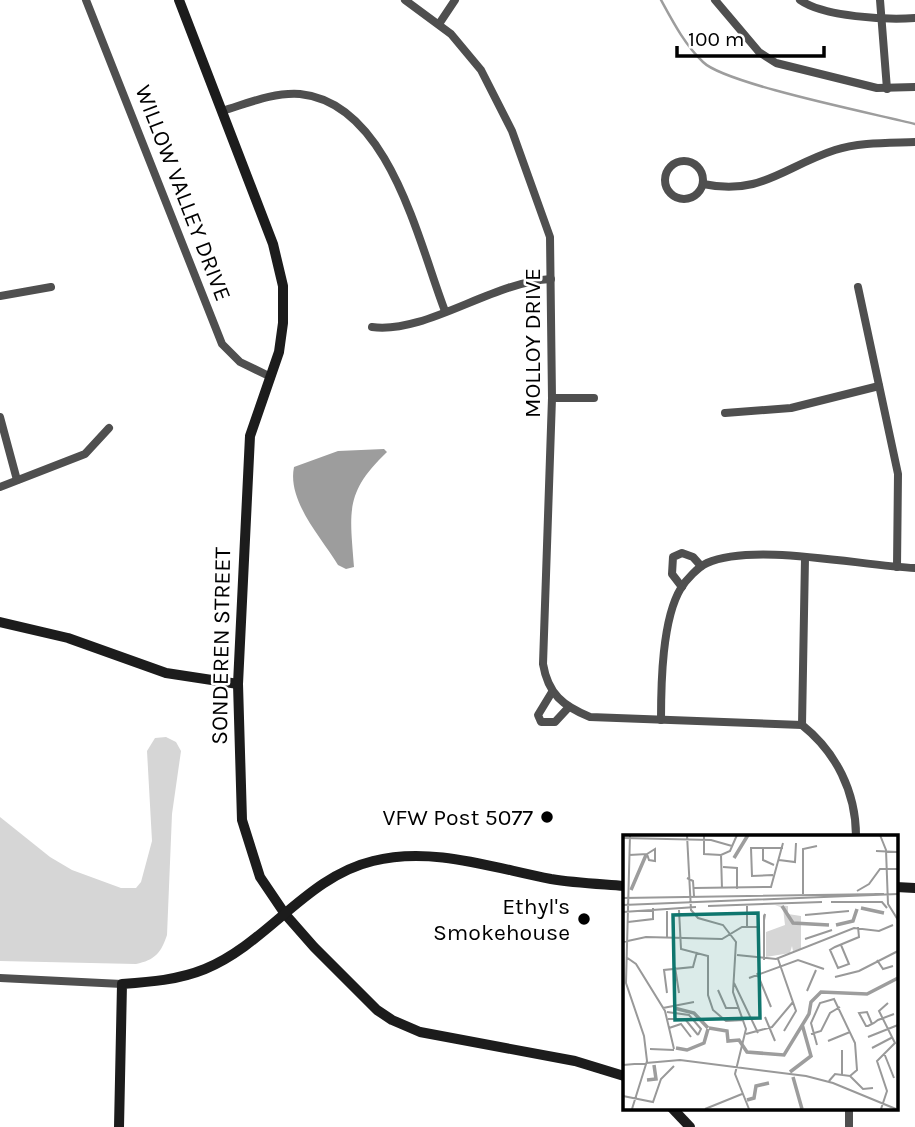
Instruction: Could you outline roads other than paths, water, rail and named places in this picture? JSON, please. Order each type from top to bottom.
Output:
[{"type":"street","name":"WILLOW VALLEY DRIVE","points":[[86,0],[222,344],[240,362],[271,377]]},
{"type":"street","name":"SONDEREN STREET","points":[[179,0],[273,244],[283,286],[283,323],[279,352],[250,436],[238,684],[242,820],[261,877],[285,914],[377,1010],[392,1020],[420,1032],[575,1060],[623,1075]]},
{"type":"street","name":"MOLLOY DRIVE","points":[[405,0],[439,24],[481,70],[498,99],[550,237],[552,398],[543,664],[552,692]]},
{"type":"street","points":[[418,8],[424,0]]},
{"type":"street","points":[[439,24],[454,0]]},
{"type":"street","points":[[715,0],[768,59],[887,89],[915,87]]},
{"type":"street","points":[[800,0],[814,6],[882,20],[915,18]]},
{"type":"street","points":[[880,0],[887,89]]},
{"type":"street","points":[[222,111],[269,97],[299,94],[325,102],[356,120],[373,138],[390,166],[444,311]]},
{"type":"street","points":[[703,184],[740,188],[763,182],[836,149],[915,142]]},
{"type":"street","points":[[688,161],[699,168],[703,184],[695,196],[682,199],[667,189],[665,177],[670,166],[688,161]]},
{"type":"street","points":[[372,327],[393,330],[527,280],[551,279]]},
{"type":"street","points":[[0,296],[51,287]]},
{"type":"street","points":[[858,287],[898,474],[897,567]]},
{"type":"street","points":[[725,413],[791,408],[879,386]]},
{"type":"street","points":[[552,398],[594,398]]},
{"type":"street","points":[[0,417],[17,480]]},
{"type":"street","points":[[0,487],[85,454],[109,428]]},
{"type":"street","points":[[682,587],[672,574],[673,557],[682,553],[693,557],[701,566]]},
{"type":"street","points":[[661,720],[662,666],[682,587],[701,566],[723,558],[768,555],[915,568]]},
{"type":"street","points":[[802,725],[805,558]]},
{"type":"street","points":[[0,622],[68,638],[166,673],[238,684]]},
{"type":"street","points":[[568,708],[555,722],[541,722],[538,715],[541,705],[552,692],[568,708],[590,717],[802,725],[820,740],[836,762],[852,804],[856,835]]},
{"type":"street","points":[[0,978],[122,984],[175,979],[205,970],[236,952],[313,890],[344,871],[395,857],[439,857],[553,879],[623,886]]},
{"type":"street","points":[[119,1127],[122,984]]},
{"type":"street","points":[[674,1110],[691,1127]]},
{"type":"waterway","points":[[661,0],[691,48],[703,62],[717,71],[769,89],[915,124]]},
{"type":"place","name":"VFW Post 5077","points":[[547,817]]},
{"type":"place","name":"Ethyl's Smokehouse","points":[[584,919]]}]
